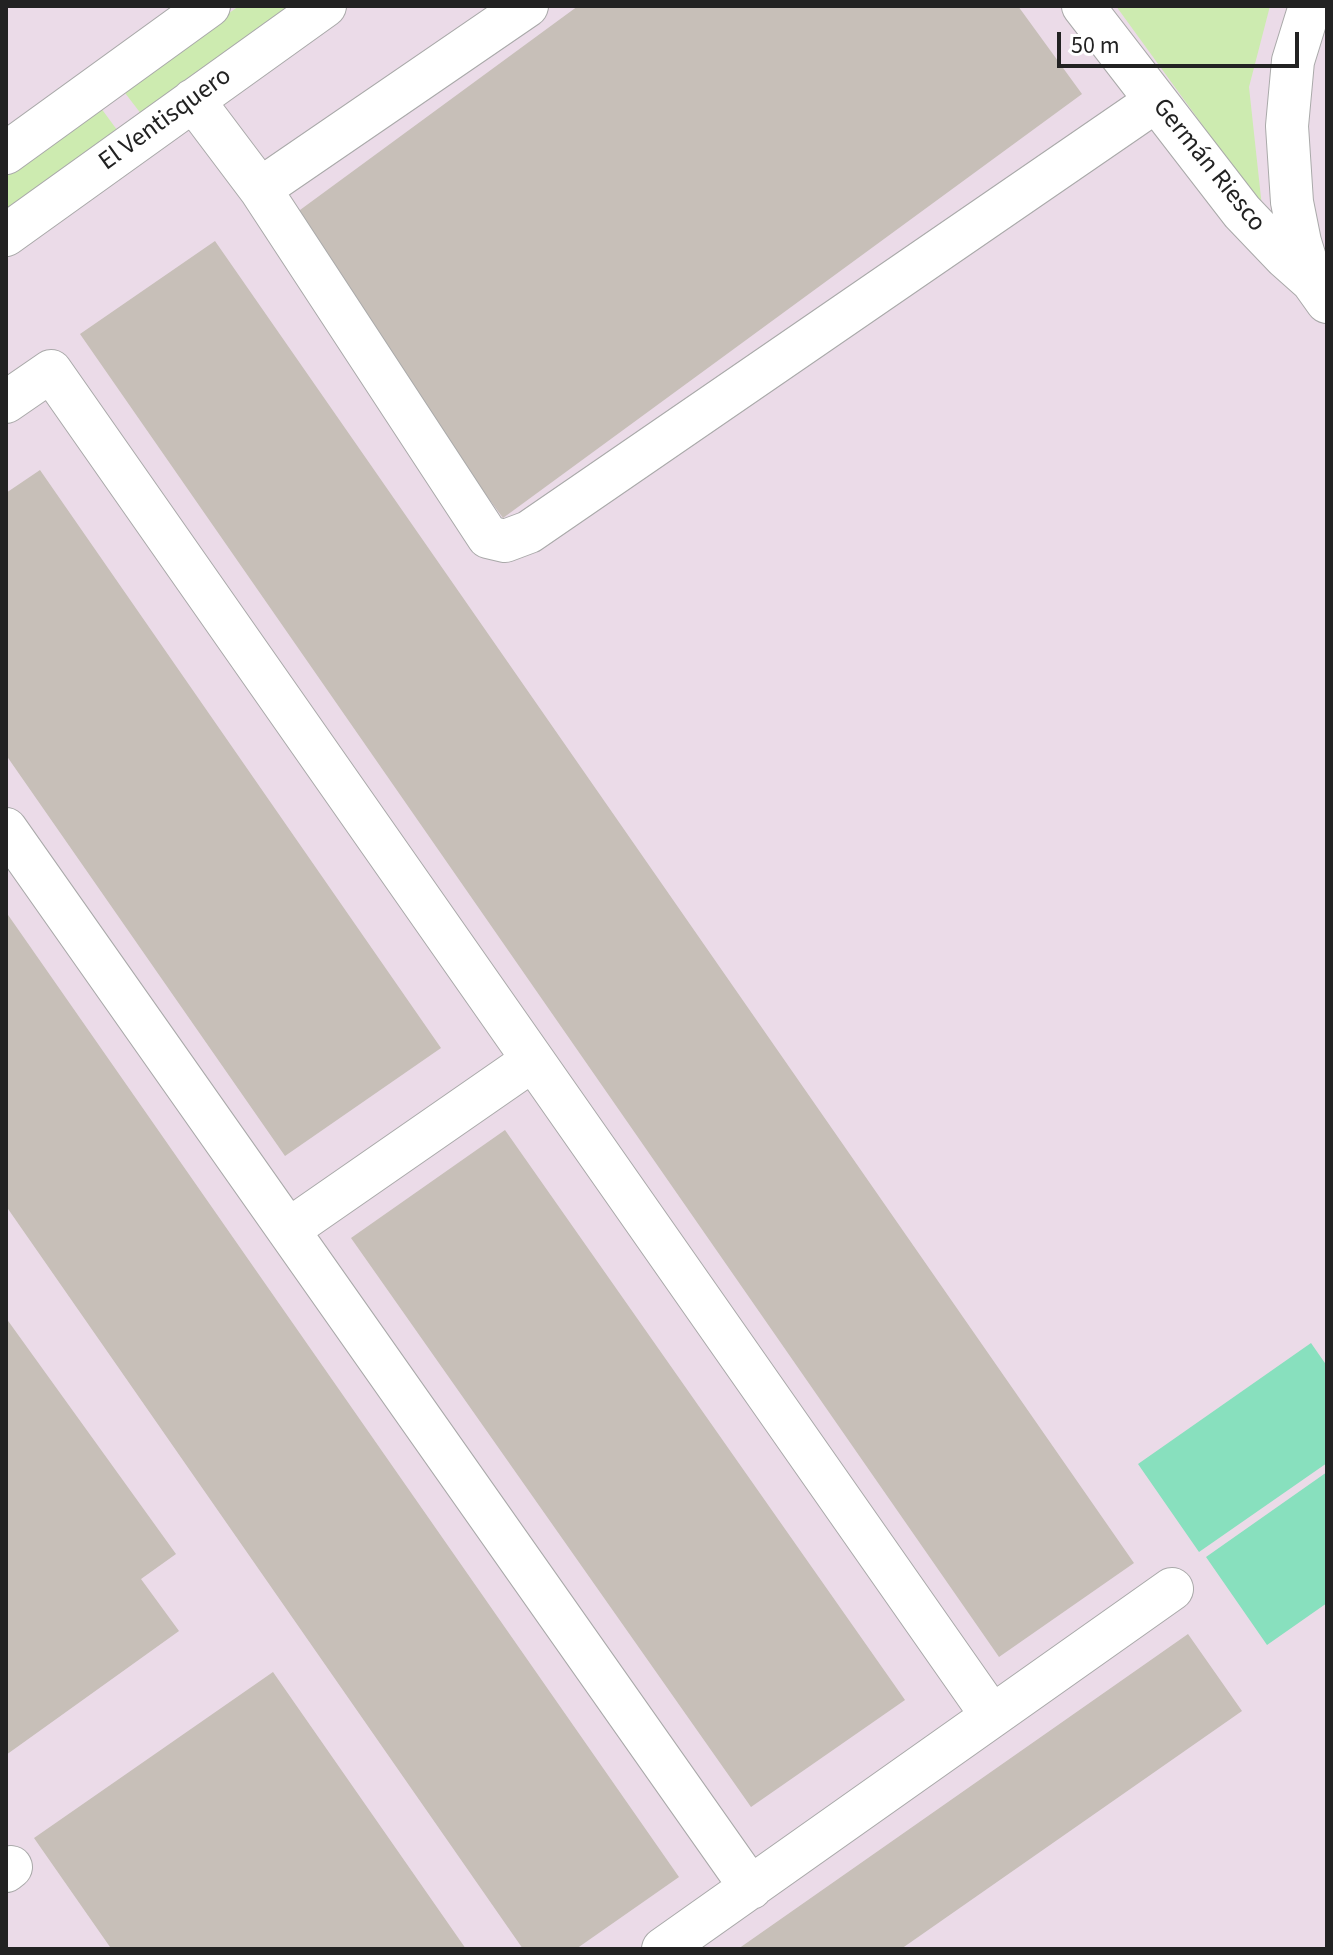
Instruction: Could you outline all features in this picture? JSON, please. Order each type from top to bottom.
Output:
[{"type":"street","points":[[6,153],[209,6]]},
{"type":"street","name":"El Ventisquero","points":[[6,235],[325,6]]},
{"type":"street","points":[[260,189],[527,6]]},
{"type":"street","name":"Germán Riesco","points":[[1083,6],[1242,212],[1320,291]]},
{"type":"street","name":"Germán Riesco","points":[[1310,6],[1293,61],[1287,126],[1292,202],[1320,291]]},
{"type":"street","points":[[102,84],[141,138]]},
{"type":"street","points":[[193,100],[260,189],[488,537],[505,541],[529,532],[1156,101]]},
{"type":"street","points":[[6,402],[51,371],[992,1716]]},
{"type":"street","points":[[6,829],[751,1888]]},
{"type":"street","points":[[288,1230],[533,1060]]},
{"type":"street","points":[[663,1949],[1172,1589]]},
{"type":"shaded area","points":[[6,6],[1327,6],[1327,1949],[6,1949]]},
{"type":"green space","points":[[239,6],[305,6],[145,119],[122,89]]},
{"type":"green space","points":[[1116,6],[1270,6],[1249,87],[1262,207]]},
{"type":"green space","points":[[98,104],[120,134],[6,216],[6,170]]},
{"type":"green space","points":[[1311,1343],[1327,1366],[1327,1463],[1199,1552],[1138,1464]]},
{"type":"green space","points":[[1327,1472],[1327,1603],[1267,1645],[1206,1557]]},
{"type":"building","points":[[578,6],[1018,6],[1082,94],[503,518],[285,221]]},
{"type":"building","points":[[215,241],[1134,1563],[999,1657],[80,334]]},
{"type":"building","points":[[40,470],[441,1048],[285,1156],[6,755],[6,493]]},
{"type":"building","points":[[6,912],[679,1877],[576,1949],[523,1949],[6,1206]]},
{"type":"building","points":[[505,1130],[905,1700],[751,1807],[351,1238]]},
{"type":"building","points":[[6,1318],[176,1554],[141,1579],[179,1631],[6,1755]]},
{"type":"building","points":[[1188,1634],[1242,1711],[901,1949],[738,1949]]},
{"type":"building","points":[[273,1672],[466,1949],[107,1949],[110,1947],[34,1838]]}]
